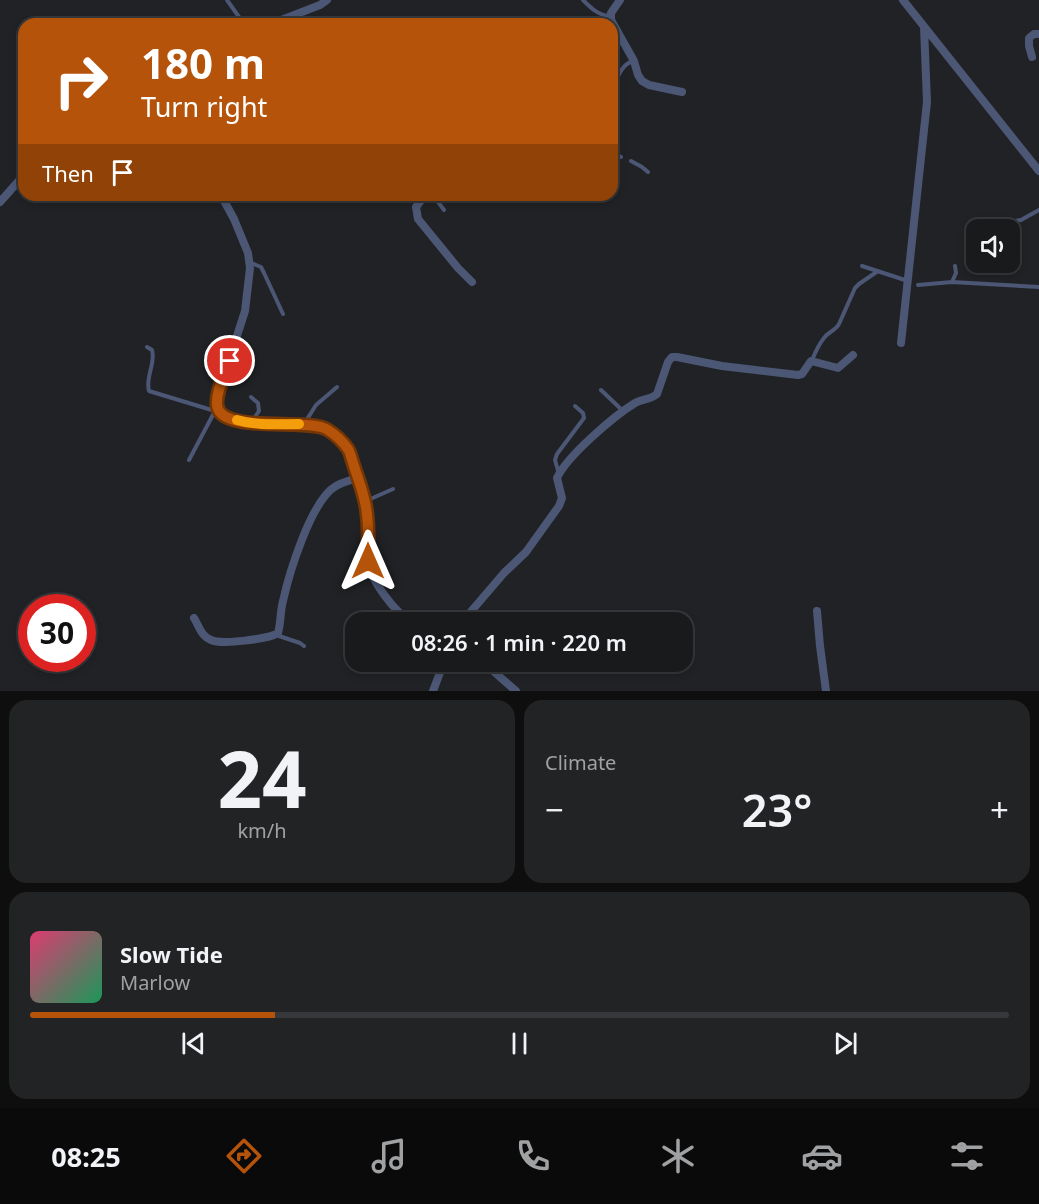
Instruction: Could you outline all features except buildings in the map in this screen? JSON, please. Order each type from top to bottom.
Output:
[{"type":"street","points":[[295,18],[327,0]]},
{"type":"street","points":[[610,16],[620,0]]},
{"type":"street","points":[[903,0],[1039,171]]},
{"type":"street","points":[[902,343],[912,284],[927,102],[924,27]]},
{"type":"street","points":[[618,32],[642,81],[649,85],[682,92]]},
{"type":"street","points":[[1032,57],[1029,38],[1034,34],[1039,34]]},
{"type":"street","points":[[0,202],[18,182]]},
{"type":"street","points":[[224,201],[248,253],[250,268],[245,311],[218,395],[216,409],[232,418],[250,423],[304,424],[326,428],[339,438],[349,451],[365,501],[368,516],[368,561],[372,576],[398,612]]},
{"type":"street","points":[[421,201],[417,207],[418,219],[472,282]]},
{"type":"street","points":[[471,612],[504,573],[526,552],[559,506],[562,498],[559,475],[570,459],[605,426],[635,403],[657,394],[668,362],[674,357],[722,366],[798,375],[802,374],[811,361],[838,368],[853,355]]},
{"type":"street","points":[[194,618],[203,635],[213,641],[239,641],[275,635],[279,632],[282,603],[295,557],[311,521],[336,486],[358,478]]},
{"type":"street","points":[[818,611],[826,691]]},
{"type":"street","points":[[433,691],[440,672]]},
{"type":"street","points":[[496,672],[516,691]]},
{"type":"lane","points":[[227,0],[240,18]]},
{"type":"lane","points":[[583,0],[596,12],[610,16]]},
{"type":"lane","points":[[618,78],[623,67],[628,62],[634,61]]},
{"type":"lane","points":[[631,162],[648,172]]},
{"type":"lane","points":[[437,201],[444,210]]},
{"type":"lane","points":[[1020,220],[1039,210]]},
{"type":"lane","points":[[249,262],[261,267],[283,314]]},
{"type":"lane","points":[[862,266],[912,284],[952,282],[1039,287]]},
{"type":"lane","points":[[952,282],[956,273],[955,266]]},
{"type":"lane","points":[[811,361],[825,336],[839,324],[855,288],[878,271]]},
{"type":"lane","points":[[147,347],[154,355],[148,383],[149,391],[216,409],[189,460]]},
{"type":"lane","points":[[304,424],[316,405],[337,387]]},
{"type":"lane","points":[[601,390],[624,412]]},
{"type":"lane","points":[[250,397],[258,404],[259,411],[250,423]]},
{"type":"lane","points":[[559,475],[555,460],[557,454],[584,418],[583,413],[575,406]]},
{"type":"lane","points":[[365,501],[393,489]]},
{"type":"lane","points":[[275,635],[304,646]]},
{"type":"slow traffic","points":[[237,420],[263,425],[299,424]]},
{"type":"route","points":[[230,361],[218,395],[217,406],[223,414],[263,425],[304,424],[326,428],[339,438],[349,451],[365,499],[368,516],[368,561]]}]
